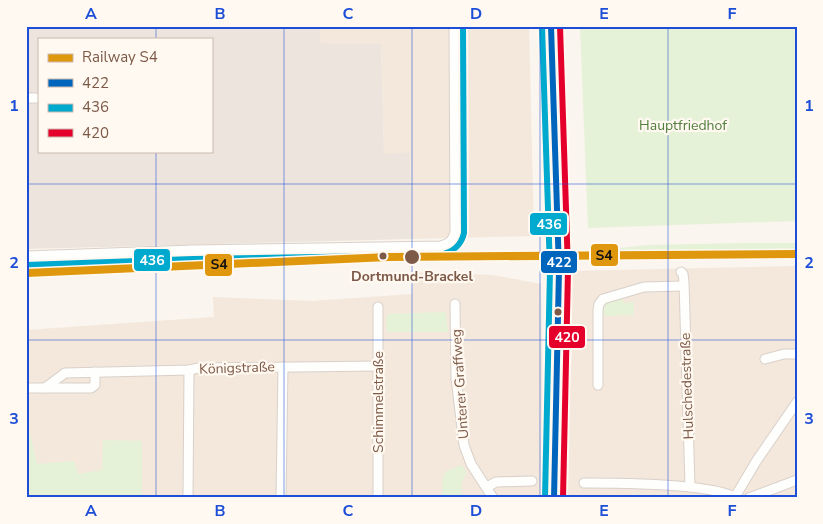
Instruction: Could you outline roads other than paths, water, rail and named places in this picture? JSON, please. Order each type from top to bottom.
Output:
[{"type":"main road","points":[[551,26],[559,270],[554,498]]},
{"type":"street","points":[[26,256],[193,250],[440,246],[452,241],[455,232],[454,26]]},
{"type":"street","name":"Hulschedestraße","points":[[681,272],[683,274],[690,487]]},
{"type":"street","points":[[598,385],[598,310],[599,304],[603,299],[644,287],[683,286]]},
{"type":"street","name":"Unterer Graffweg","points":[[456,304],[456,378],[462,436],[470,464],[493,498]]},
{"type":"street","name":"Schimmelstraße","points":[[378,307],[378,498]]},
{"type":"street","points":[[765,359],[784,354],[797,354]]},
{"type":"street","name":"Königstraße","points":[[45,388],[65,373],[189,370],[199,368],[379,366]]},
{"type":"street","points":[[281,498],[283,367]]},
{"type":"street","points":[[188,498],[189,370]]},
{"type":"street","points":[[26,388],[91,388],[95,385],[95,372]]},
{"type":"street","points":[[584,483],[690,487],[723,492],[735,497],[757,460],[797,402]]},
{"type":"street","points":[[749,498],[797,480]]},
{"type":"street","points":[[487,487],[496,482],[532,481]]},
{"type":"rail line","name":"S4","points":[[26,273],[389,257],[797,254]]},
{"type":"place","name":"Dortmund-Brackel","points":[[412,257]]},
{"type":"park label","name":"Hauptfriedhof","points":[[683,125]]}]
